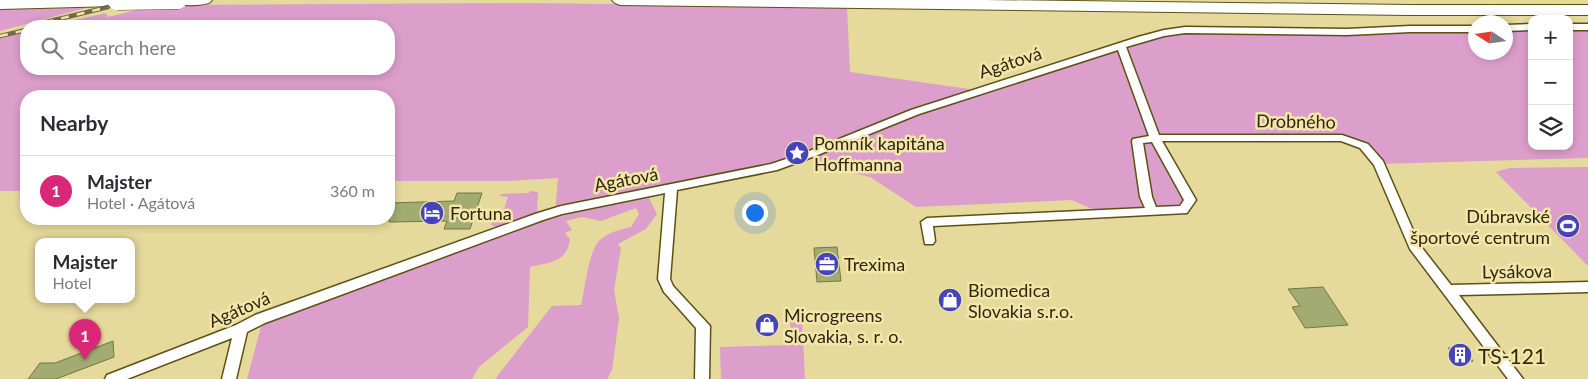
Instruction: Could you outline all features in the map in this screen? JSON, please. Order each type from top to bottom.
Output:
[{"type":"highway","points":[[0,4],[204,0]]},
{"type":"highway","points":[[620,0],[1419,10],[1588,10]]},
{"type":"highway","points":[[1290,0],[1588,1]]},
{"type":"street","points":[[1513,28],[1528,27]]},
{"type":"street","points":[[1573,27],[1588,27]]},
{"type":"street","name":"Agátová","points":[[112,379],[143,373],[242,329],[260,319],[539,217],[561,210],[773,167],[811,154],[915,112],[1140,39],[1185,30],[1348,32],[1468,28]]},
{"type":"street","points":[[929,241],[927,222],[1183,210],[1190,200],[1155,138],[1121,46]]},
{"type":"street","points":[[1152,211],[1146,197],[1136,141],[1155,138]]},
{"type":"street","name":"Drobného","points":[[1155,138],[1342,138],[1364,146],[1380,164],[1414,246],[1516,379]]},
{"type":"street","points":[[671,189],[665,284],[703,326],[702,379]]},
{"type":"street","name":"Lysákova","points":[[1448,290],[1588,287]]},
{"type":"street","points":[[230,379],[242,329]]},
{"type":"shaded area","points":[[528,3],[847,7],[850,72],[983,91],[1121,46],[1185,30],[1468,29],[1468,60],[1513,60],[1513,28],[1528,27],[1528,150],[1573,150],[1573,27],[1588,27],[1588,158],[1379,164],[1364,146],[1342,138],[1156,138],[1190,200],[1183,210],[1103,214],[1072,200],[916,207],[870,177],[817,164],[811,154],[773,167],[555,212],[558,178],[507,181],[395,181],[395,90],[20,90],[20,191],[0,191],[0,38],[20,33],[20,75],[395,75],[395,20],[75,20],[106,13],[108,17],[157,5]]},
{"type":"shaded area","points":[[86,8],[41,20],[20,20],[20,26],[0,31],[0,9]]},
{"type":"shaded area","name":"Dúbravské športové centrum","points":[[1588,167],[1588,266],[1496,172],[1509,168]]},
{"type":"shaded area","points":[[530,191],[538,192],[537,213],[508,226],[496,227],[491,225],[492,222],[500,221],[508,197],[500,196],[501,194],[529,193]]},
{"type":"shaded area","points":[[649,198],[657,214],[646,229],[618,244],[621,248],[614,290],[619,318],[612,370],[607,379],[495,379],[552,306],[581,305],[595,247],[606,235],[631,227],[639,214],[636,208],[601,221],[582,217],[566,221],[572,230],[565,233],[570,239],[565,253],[551,262],[530,267],[528,327],[479,367],[472,379],[247,379],[262,323],[536,223],[571,213]]},
{"type":"shaded area","points":[[790,318],[802,318],[805,379],[721,379],[720,347],[791,345]]},
{"type":"building","name":"Fortuna","points":[[457,193],[482,193],[470,229],[444,229],[447,221],[395,222],[395,203],[454,201]]},
{"type":"building","name":"Trexima","points":[[837,247],[841,281],[817,282],[814,248]]},
{"type":"building","points":[[1323,287],[1348,325],[1305,328],[1292,307],[1300,306],[1288,289]]},
{"type":"building","points":[[113,341],[114,357],[56,379],[28,379],[40,363],[55,363]]},
{"type":"building","name":"TS-121","points":[[1448,348],[1463,348],[1473,361],[1458,362]]},
{"type":"railway","points":[[55,20],[108,7]]},
{"type":"railway","points":[[0,36],[20,31]]},
{"type":"place","name":"Pomník kapitána Hoffmanna","points":[[797,153]]},
{"type":"place","name":"Fortuna","points":[[432,213]]},
{"type":"place","name":"Dúbravské športové centrum","points":[[1568,226]]},
{"type":"place","name":"Trexima","points":[[827,264]]},
{"type":"place","name":"Biomedica Slovakia s.r.o.","points":[[950,300]]},
{"type":"place","name":"Microgreens Slovakia, s. r. o.","points":[[767,325]]},
{"type":"place","name":"TS-121","points":[[1460,355]]},
{"type":"place","name":"Majster","points":[[85,360]]}]
